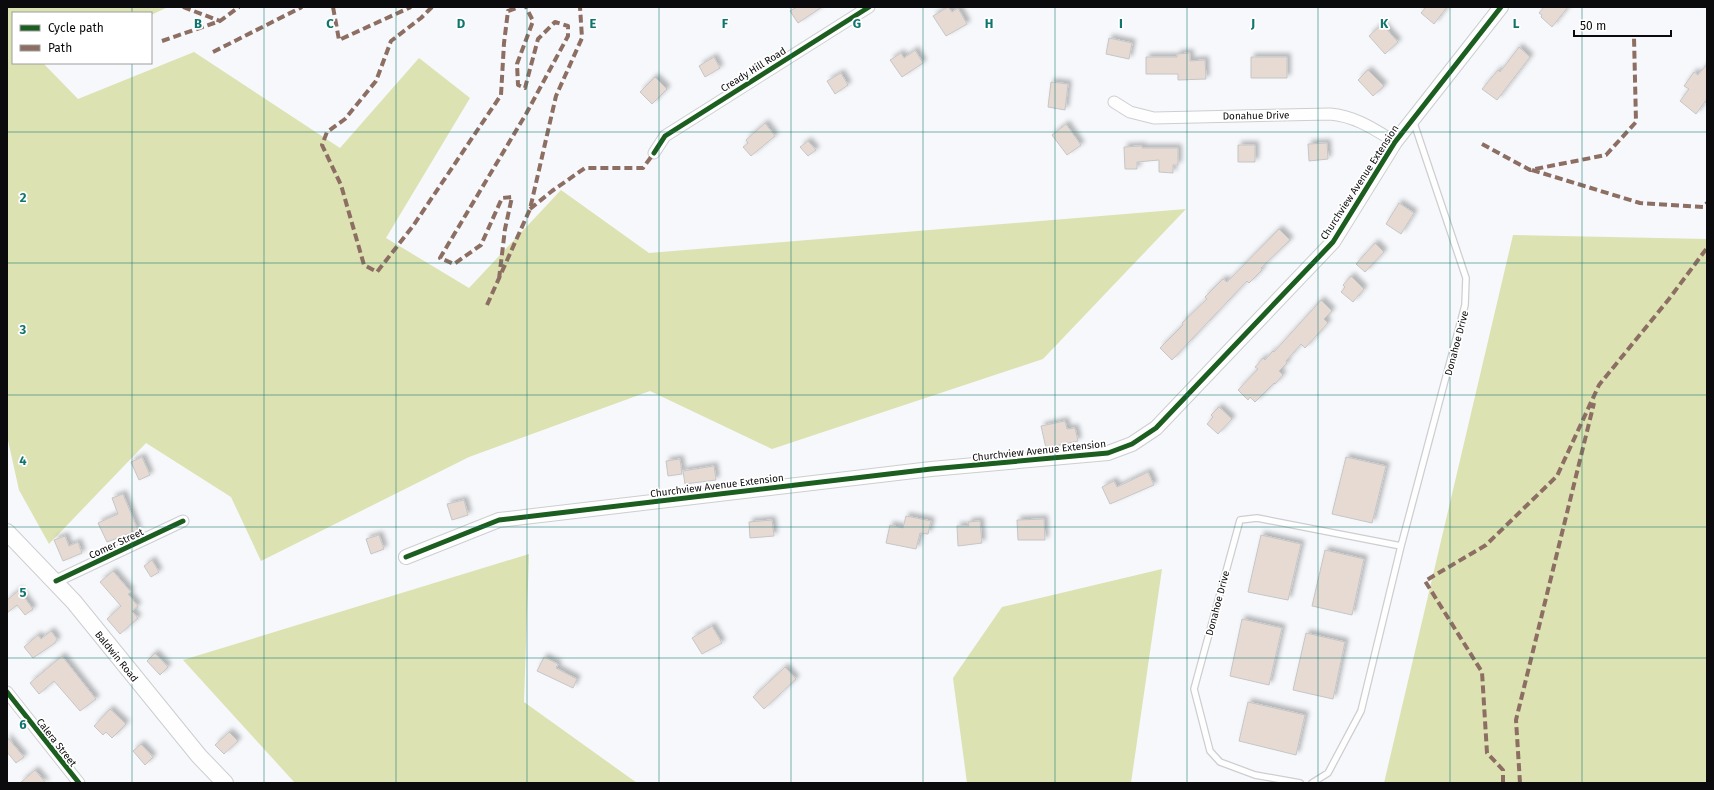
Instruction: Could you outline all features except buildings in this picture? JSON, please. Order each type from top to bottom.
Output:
[{"type":"main road","name":"Baldwin Road","points":[[7,532],[56,581],[194,750],[225,783]]},
{"type":"street","name":"Cready Hill Road","points":[[654,153],[665,136],[869,7]]},
{"type":"street","name":"Churchview Avenue Extension","points":[[406,557],[499,520],[931,469],[1108,453],[1132,444],[1156,428],[1333,242],[1395,142],[1501,7]]},
{"type":"street","name":"Donahue Drive","points":[[1114,102],[1130,112],[1154,118],[1322,114],[1345,115],[1364,122],[1395,142]]},
{"type":"street","name":"Comer Street","points":[[56,581],[184,521]]},
{"type":"street","name":"Calera Street","points":[[7,692],[79,783]]},
{"type":"lane","name":"Donahoe Drive","points":[[1312,783],[1328,773],[1361,711],[1401,546],[1465,305],[1466,278],[1413,118]]},
{"type":"lane","name":"Donahoe Drive","points":[[1300,783],[1255,775],[1220,762],[1210,751],[1194,689],[1240,520],[1257,518],[1401,546]]},
{"type":"green space","points":[[7,7],[168,7],[152,15],[152,12],[12,12],[12,64],[44,64],[78,99],[194,52],[340,148],[419,58],[470,98],[386,238],[469,288],[561,190],[649,253],[1186,209],[1043,359],[772,449],[650,391],[469,457],[261,561],[231,497],[146,443],[49,544],[19,490],[7,436]]},
{"type":"green space","points":[[1513,235],[1707,239],[1707,783],[1384,783]]},
{"type":"green space","points":[[529,554],[524,702],[637,783],[295,783],[183,660]]},
{"type":"green space","points":[[1162,569],[1131,783],[967,783],[953,678],[1002,607]]},
{"type":"marked path","points":[[183,7],[220,21]]},
{"type":"marked path","points":[[162,41],[220,21],[239,7]]},
{"type":"marked path","points":[[213,52],[302,7]]},
{"type":"marked path","points":[[333,7],[339,40],[411,7]]},
{"type":"marked path","points":[[432,7],[421,18],[391,41],[376,81],[345,119],[327,132],[322,145],[341,185],[364,265],[377,272],[413,226],[501,95],[504,43],[508,11],[519,7]]},
{"type":"marked path","points":[[499,279],[505,229],[512,197],[502,198],[481,245],[454,264],[440,258],[526,114],[568,36],[568,26],[555,22],[538,39],[525,88],[518,85],[517,64],[533,21],[526,7]]},
{"type":"marked path","points":[[487,305],[530,209],[556,96],[582,38],[580,7]]},
{"type":"marked path","points":[[1482,144],[1530,170],[1606,155],[1636,122],[1634,37]]},
{"type":"marked path","points":[[530,209],[552,191],[585,168],[643,168],[654,153]]},
{"type":"marked path","points":[[1532,170],[1640,203],[1703,207],[1707,203]]},
{"type":"marked path","points":[[1503,783],[1503,770],[1487,753],[1482,672],[1425,581],[1486,545],[1557,476],[1599,385],[1669,299],[1707,248]]},
{"type":"marked path","points":[[1520,783],[1516,720],[1594,403]]},
{"type":"cycle path","points":[[654,153],[665,136],[869,7]]},
{"type":"cycle path","points":[[406,557],[499,520],[931,469],[1108,453],[1132,444],[1156,428],[1333,242],[1395,142],[1501,7]]},
{"type":"cycle path","points":[[56,581],[183,521]]},
{"type":"cycle path","points":[[7,692],[79,783]]}]
